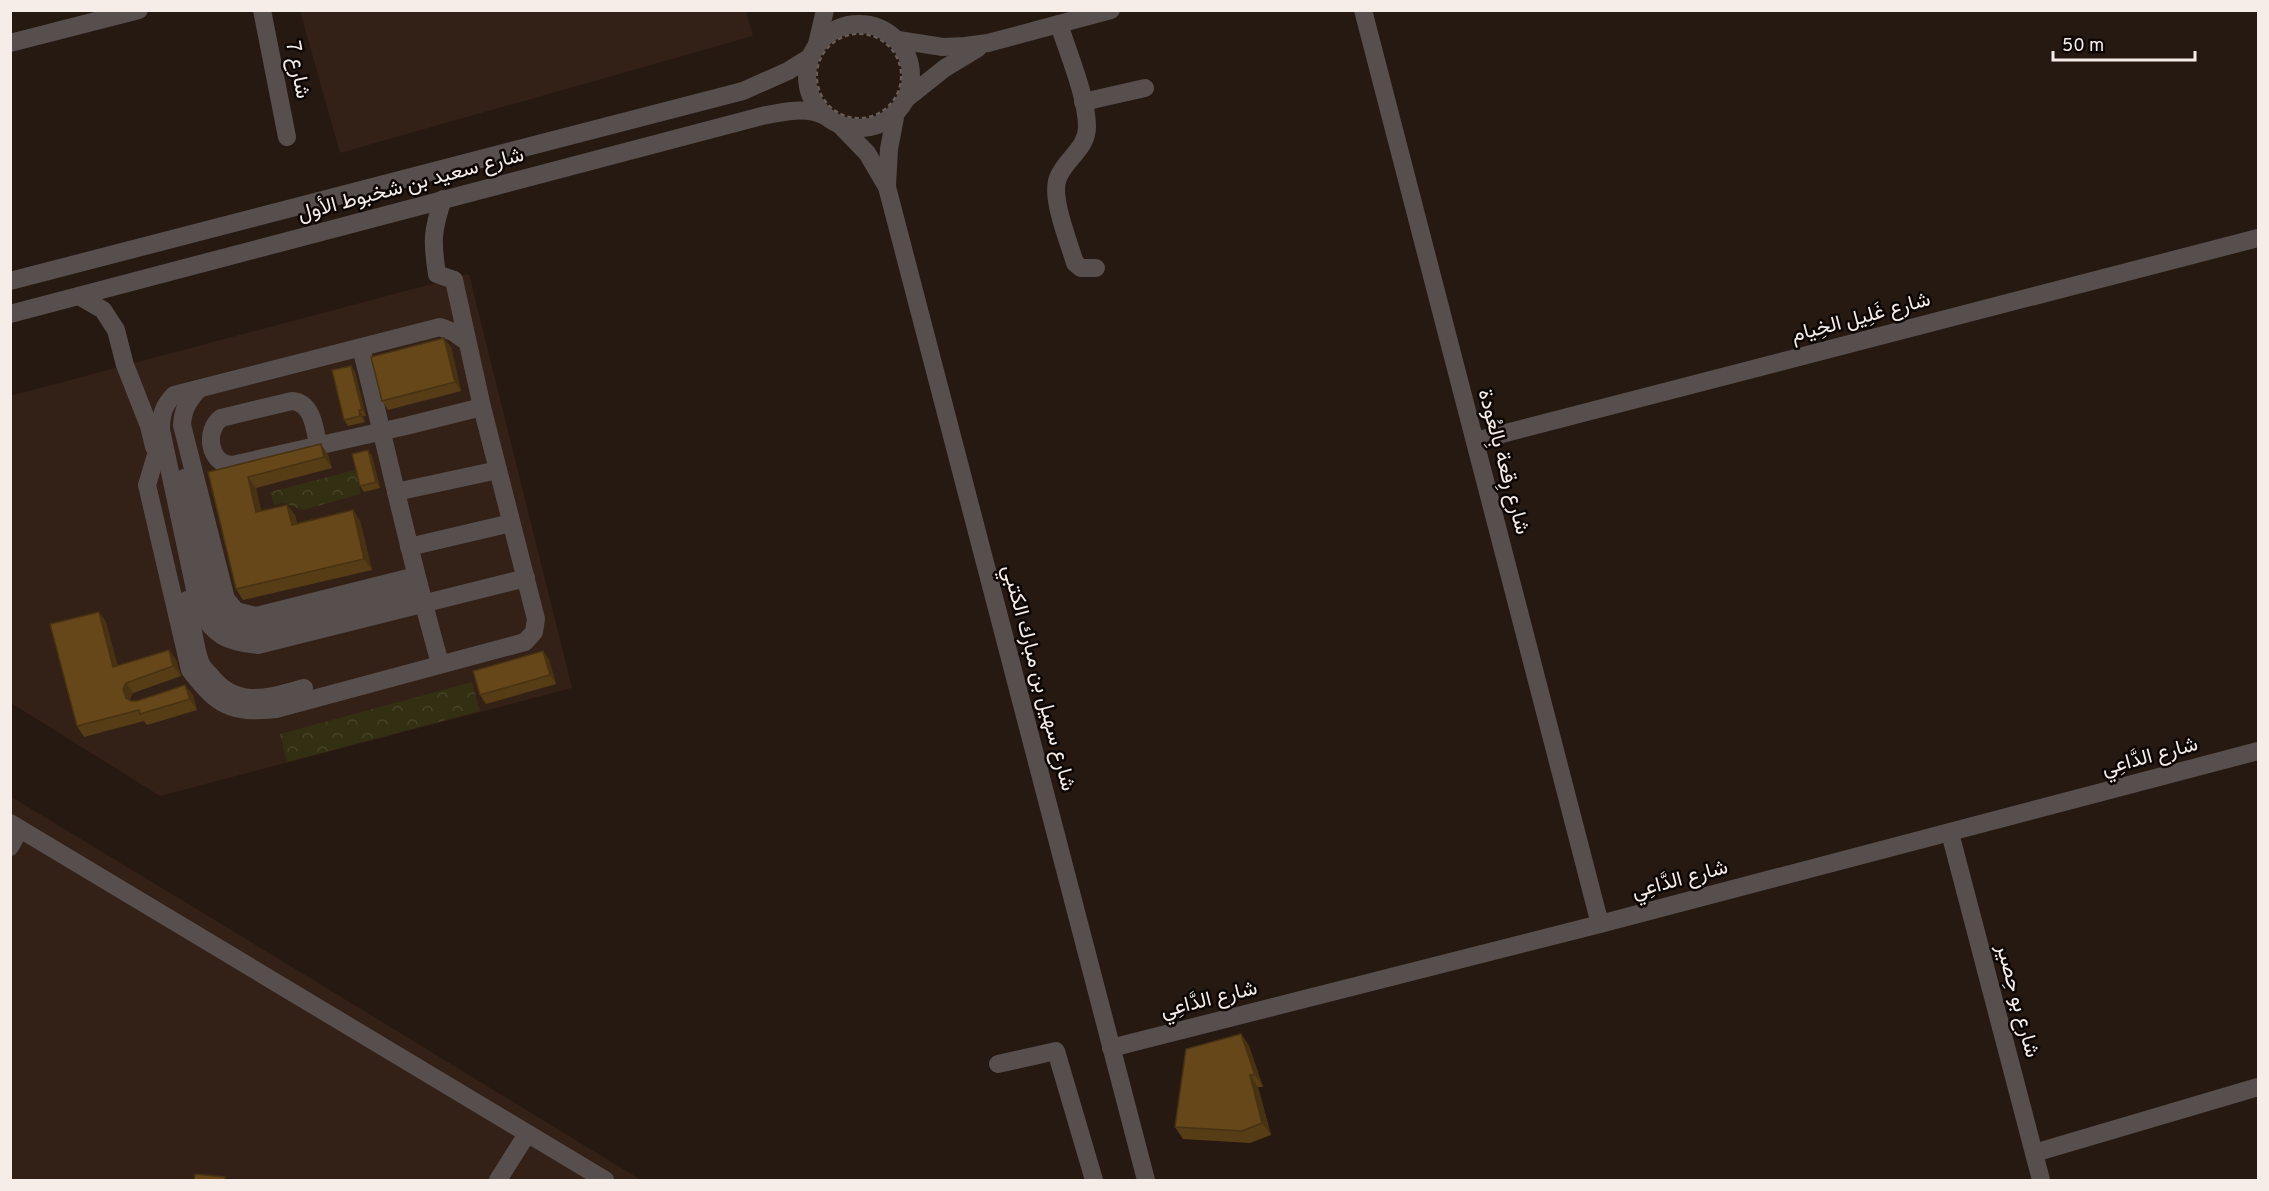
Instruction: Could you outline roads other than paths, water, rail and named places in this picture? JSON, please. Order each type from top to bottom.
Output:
[{"type":"street","name":"شارع 7","points":[[262,10],[287,137]]},
{"type":"street","points":[[813,52],[825,10]]},
{"type":"street","points":[[870,17],[898,40],[943,47],[988,43],[1112,10]]},
{"type":"street","name":"شارع رِقعة بِالعُودة","points":[[1363,10],[1600,924]]},
{"type":"street","points":[[11,40],[72,19],[132,11]]},
{"type":"street","name":"شارع سعيد بن شخبوط الأول","points":[[10,281],[742,91],[788,71],[813,52],[827,34],[841,26],[870,17]]},
{"type":"street","points":[[1059,24],[1083,102],[1087,128],[1081,147],[1058,177],[1056,195],[1075,263],[1082,268],[1096,268]]},
{"type":"street","name":"شارع سهيل بن مبارك الكتبي","points":[[887,187],[889,149],[901,106],[910,84],[911,69],[906,53],[898,40]]},
{"type":"street","points":[[901,106],[945,68],[988,43]]},
{"type":"street","name":"شارع سهيل بن مبارك الكتبي","points":[[813,52],[806,74],[808,90],[814,104],[867,153],[887,187],[1146,1180]]},
{"type":"street","points":[[1083,102],[1145,88]]},
{"type":"street","name":"شارع سعيد بن شخبوط الأول","points":[[10,314],[762,116],[816,111],[854,128],[869,127],[884,122],[901,106]]},
{"type":"street","points":[[443,199],[434,227],[433,249],[437,274],[454,280]]},
{"type":"street","name":"شارع غَلِيل الخِيام","points":[[1475,441],[2259,238]]},
{"type":"street","points":[[156,455],[147,485],[189,670],[207,692],[219,702],[251,712],[276,709],[521,630],[529,616],[528,586],[482,407],[454,280]]},
{"type":"street","points":[[150,426],[160,393],[173,386],[437,319],[446,314],[451,306],[454,280]]},
{"type":"street","points":[[79,296],[94,303],[109,317],[116,330],[125,365],[150,426],[201,664],[216,682],[226,691],[252,699],[273,697],[438,658]]},
{"type":"street","points":[[420,590],[258,645],[240,643],[221,636],[208,625],[199,608],[161,430],[161,416],[165,404],[174,395],[440,327],[453,332],[467,342]]},
{"type":"street","points":[[361,348],[438,658]]},
{"type":"street","points":[[193,390],[183,412],[182,425],[226,599],[230,606],[246,615],[256,616],[420,590],[528,586]]},
{"type":"street","points":[[318,445],[309,412],[304,404],[292,401],[221,418],[215,422],[210,434],[214,456],[225,465],[232,465],[482,407]]},
{"type":"street","points":[[396,492],[498,470]]},
{"type":"street","points":[[409,547],[511,523]]},
{"type":"street","name":"شارع الدَّاعِي","points":[[1111,1048],[1600,924],[2259,751]]},
{"type":"street","points":[[10,847],[15,826],[605,1180]]},
{"type":"street","name":"شارع بو حِصير","points":[[1950,833],[2041,1180]]},
{"type":"street","points":[[998,1064],[1056,1051],[1094,1180]]},
{"type":"street","points":[[2034,1153],[2258,1087]]},
{"type":"street","points":[[498,1180],[527,1134]]}]
